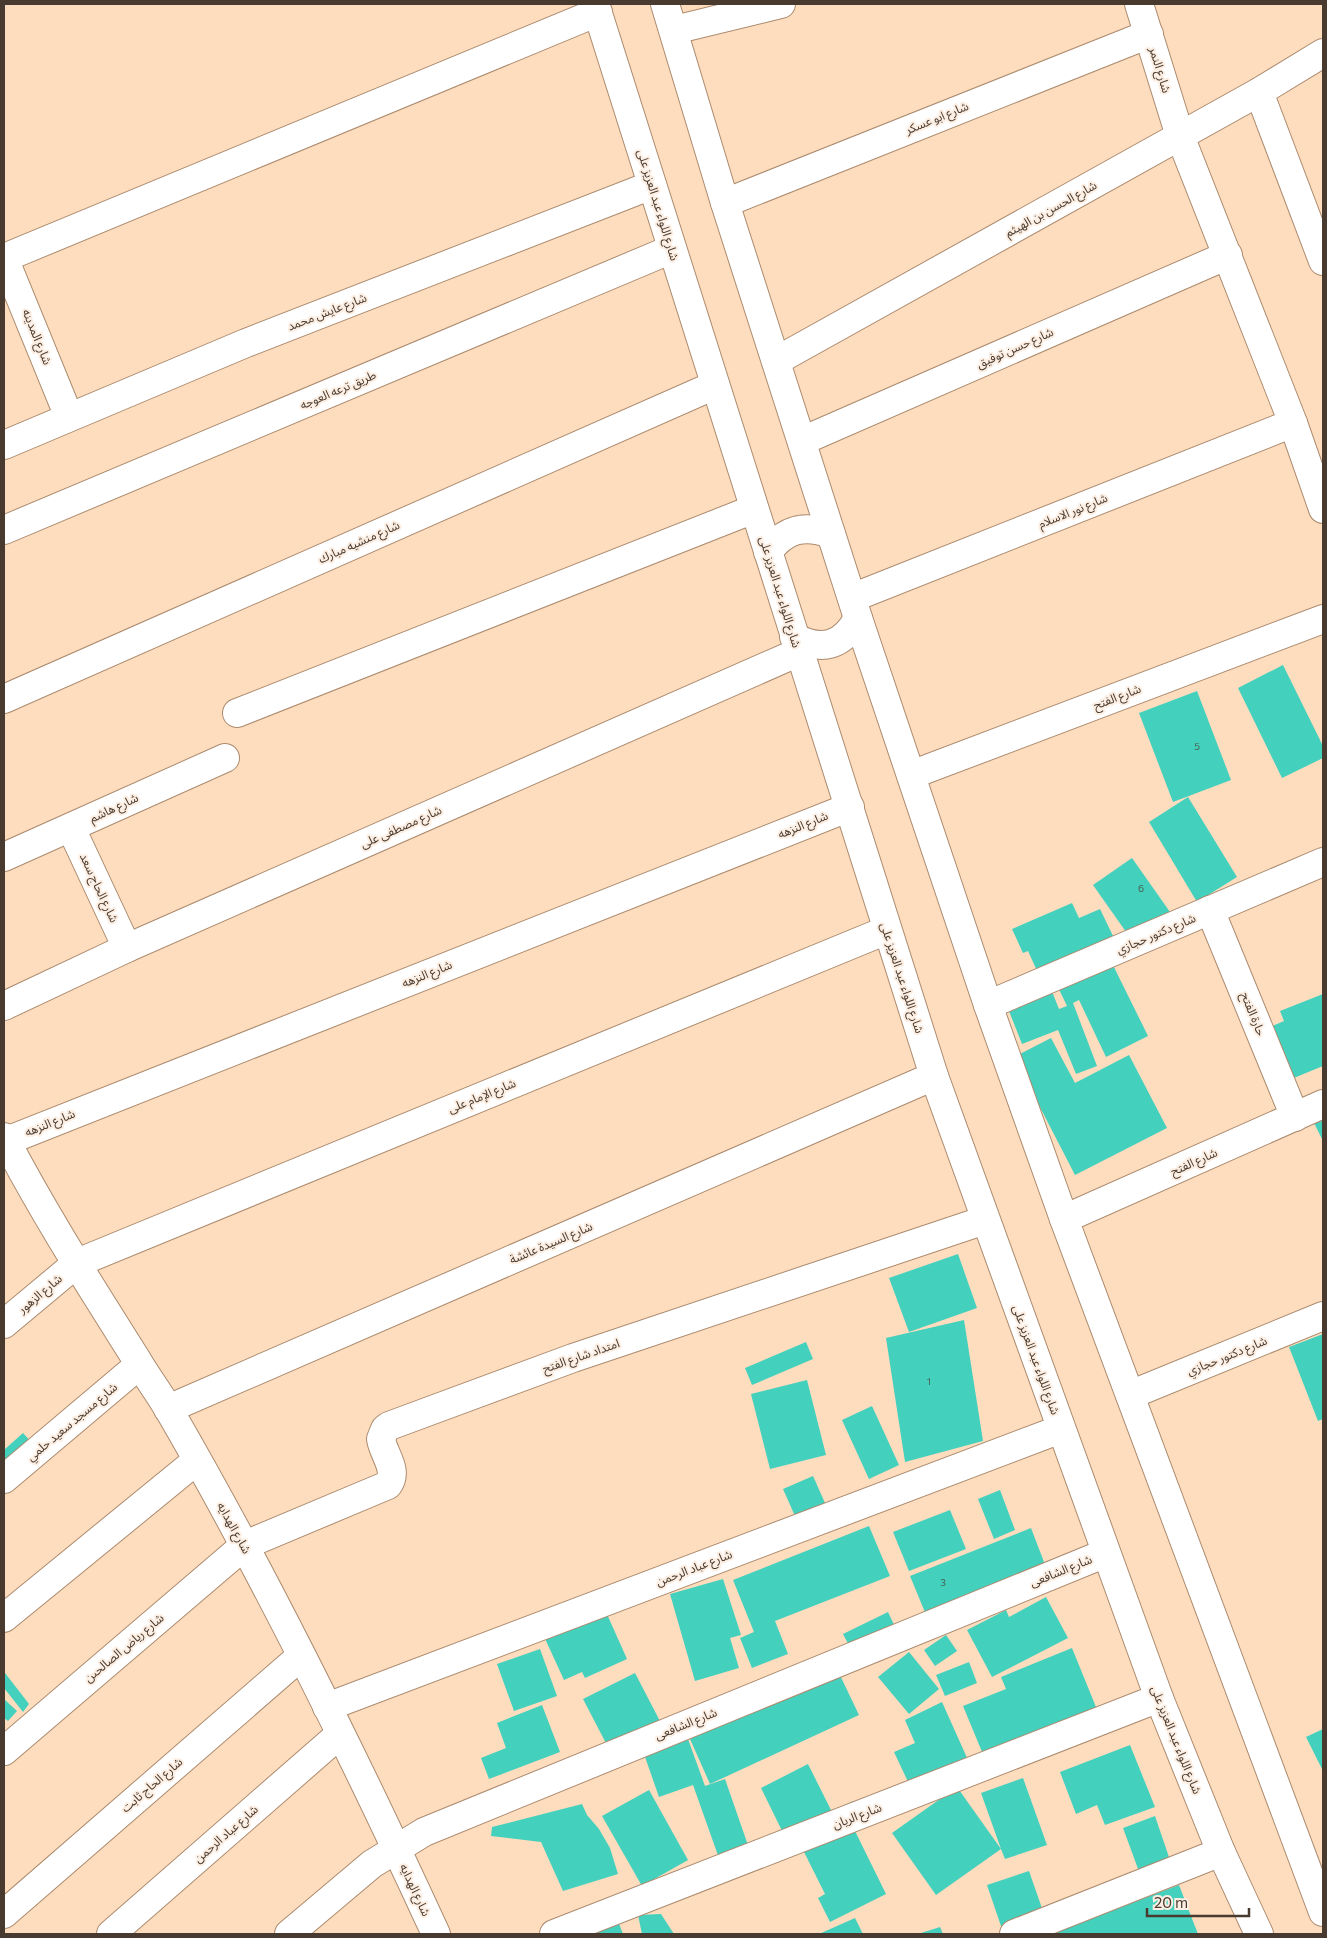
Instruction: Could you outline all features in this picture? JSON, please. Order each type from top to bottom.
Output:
[{"type":"street","points":[[666,4],[726,203],[831,534],[988,1005],[1064,1219],[1130,1396],[1316,1871],[1323,1912]]},
{"type":"street","points":[[674,30],[781,4]]},
{"type":"street","name":"شارع النمر","points":[[1139,4],[1180,136],[1293,424],[1323,509]]},
{"type":"street","points":[[4,258],[596,8]]},
{"type":"street","name":"شارع اللواء عبد العزيز على","points":[[596,8],[934,1076],[1159,1698],[1221,1852],[1260,1934]]},
{"type":"street","name":"شارع ابو عسكر","points":[[726,203],[1149,34]]},
{"type":"street","name":"شارع الحسن بن الهيثم","points":[[776,362],[1259,92],[1323,53]]},
{"type":"street","points":[[1259,92],[1323,261]]},
{"type":"street","name":"شارع عايش محمد","points":[[4,444],[246,343],[652,185]]},
{"type":"street","name":"طريق ترعه العوجه","points":[[4,530],[672,250]]},
{"type":"street","name":"شارع حسن توفيق","points":[[802,441],[1228,255]]},
{"type":"street","name":"شارع المدينه","points":[[4,258],[69,417]]},
{"type":"street","name":"شارع منشيه مبارك","points":[[4,699],[714,385]]},
{"type":"street","name":"شارع نور الاسلام","points":[[855,608],[1293,424]]},
{"type":"street","points":[[237,713],[754,509]]},
{"type":"street","points":[[768,552],[776,542],[796,530],[808,528],[831,534]]},
{"type":"street","points":[[796,644],[819,646],[832,644],[843,638],[852,629],[855,608]]},
{"type":"street","name":"شارع الفتح","points":[[911,774],[1323,618]]},
{"type":"street","name":"شارع مصطفى على","points":[[4,1006],[796,644]]},
{"type":"street","name":"شارع هاشم","points":[[4,858],[225,758]]},
{"type":"street","name":"شارع النزهه","points":[[4,1140],[850,807]]},
{"type":"street","name":"شارع الحاج سعد","points":[[72,828],[128,948]]},
{"type":"street","name":"شارع دكتور حجازي","points":[[988,1005],[1323,862]]},
{"type":"street","name":"حارة الفتح","points":[[1210,910],[1295,1117]]},
{"type":"street","name":"شارع الإمام على","points":[[76,1263],[887,930]]},
{"type":"street","name":"شارع السيدة عائشة","points":[[168,1409],[934,1076]]},
{"type":"street","name":"شارع الفتح","points":[[1064,1219],[1323,1104]]},
{"type":"street","name":"شارع الهدايه","points":[[4,1140],[76,1263],[168,1409],[245,1546],[327,1707],[436,1934]]},
{"type":"street","name":"امتداد شارع الفتح","points":[[245,1546],[388,1484],[392,1480],[393,1473],[380,1439],[384,1429],[389,1426],[573,1358],[985,1220]]},
{"type":"street","name":"شارع الزهور","points":[[4,1324],[76,1263]]},
{"type":"street","name":"شارع دكتور حجازي","points":[[1130,1396],[1323,1316]]},
{"type":"street","name":"شارع مسجد سعيد حلمي","points":[[4,1479],[140,1364]]},
{"type":"street","name":"شارع عباد الرحمن","points":[[327,1707],[1061,1429]]},
{"type":"street","points":[[4,1618],[196,1460]]},
{"type":"street","name":"شارع رياض الصالحىن","points":[[4,1751],[245,1546]]},
{"type":"street","name":"شارع الشافعى","points":[[288,1934],[349,1881],[396,1848],[424,1832],[1106,1553]]},
{"type":"street","name":"شارع الحاج ثابت","points":[[4,1914],[301,1656]]},
{"type":"street","name":"شارع الريان","points":[[554,1934],[1159,1698]]},
{"type":"street","name":"شارع عباد الرحمن","points":[[111,1934],[340,1734]]},
{"type":"street","points":[[1014,1934],[1221,1852]]},
{"type":"building","points":[[1283,665],[1323,746],[1323,758],[1282,778],[1238,688]]},
{"type":"building","points":[[1197,691],[1231,780],[1173,802],[1139,713]]},
{"type":"building","points":[[1188,797],[1237,877],[1197,902],[1149,822]]},
{"type":"building","points":[[1132,858],[1170,912],[1131,939],[1093,885]]},
{"type":"building","points":[[1072,903],[1079,918],[1100,909],[1114,938],[1038,973],[1028,951],[1023,953],[1012,929]]},
{"type":"building","points":[[1108,955],[1148,1036],[1106,1057],[1079,1000],[1073,1003],[1097,1066],[1076,1074],[1058,1030],[1022,1044],[1007,1006],[1051,989],[1059,1009],[1067,1006],[1055,981]]},
{"type":"building","points":[[1323,994],[1323,1066],[1284,1082],[1263,1030],[1284,1021],[1280,1011]]},
{"type":"building","points":[[1051,1038],[1075,1083],[1129,1055],[1167,1128],[1075,1175],[1014,1057]]},
{"type":"building","points":[[1323,1112],[1323,1141],[1311,1117]]},
{"type":"building","points":[[958,1254],[977,1308],[909,1332],[889,1278]]},
{"type":"building","points":[[964,1320],[983,1441],[905,1462],[886,1338]]},
{"type":"building","points":[[1323,1334],[1323,1419],[1318,1421],[1289,1347]]},
{"type":"building","points":[[806,1342],[813,1359],[752,1385],[745,1368]]},
{"type":"building","points":[[807,1380],[826,1455],[770,1469],[751,1394]]},
{"type":"building","points":[[872,1406],[899,1465],[869,1479],[842,1420]]},
{"type":"building","points":[[23,1433],[33,1444],[4,1469],[4,1450]]},
{"type":"building","points":[[813,1476],[829,1512],[799,1525],[783,1489]]},
{"type":"building","points":[[1000,1490],[1015,1530],[994,1539],[978,1499]]},
{"type":"building","points":[[950,1510],[966,1549],[909,1571],[893,1532]]},
{"type":"building","points":[[869,1526],[890,1576],[775,1621],[788,1654],[752,1668],[740,1638],[754,1632],[733,1580]]},
{"type":"building","points":[[1031,1528],[1049,1575],[929,1622],[910,1576]]},
{"type":"building","points":[[723,1579],[741,1635],[730,1638],[739,1668],[695,1681],[670,1594]]},
{"type":"building","points":[[1046,1597],[1068,1638],[992,1677],[967,1630],[1006,1610],[1009,1617]]},
{"type":"building","points":[[602,1603],[627,1659],[585,1678],[582,1672],[564,1680],[541,1630]]},
{"type":"building","points":[[888,1612],[896,1629],[852,1651],[843,1634]]},
{"type":"building","points":[[946,1635],[957,1651],[935,1666],[924,1650]]},
{"type":"building","points":[[1072,1648],[1098,1712],[985,1759],[963,1706],[1006,1689],[1001,1677]]},
{"type":"building","points":[[540,1649],[557,1696],[514,1711],[497,1664]]},
{"type":"building","points":[[909,1652],[939,1689],[909,1714],[878,1677]]},
{"type":"building","points":[[969,1662],[977,1683],[945,1696],[936,1675]]},
{"type":"building","points":[[838,1671],[859,1715],[710,1784],[690,1739]]},
{"type":"building","points":[[5,1673],[29,1704],[23,1712],[4,1688]]},
{"type":"building","points":[[635,1673],[662,1725],[610,1751],[583,1699]]},
{"type":"building","points":[[4,1699],[17,1711],[8,1721],[4,1718]]},
{"type":"building","points":[[942,1702],[968,1760],[910,1786],[894,1752],[915,1743],[905,1720]]},
{"type":"building","points":[[542,1705],[560,1752],[489,1779],[481,1758],[506,1748],[497,1723]]},
{"type":"building","points":[[1323,1729],[1323,1771],[1306,1737]]},
{"type":"building","points":[[688,1739],[705,1786],[725,1779],[750,1851],[720,1861],[693,1785],[659,1797],[644,1754]]},
{"type":"building","points":[[1130,1745],[1155,1807],[1105,1825],[1097,1805],[1076,1814],[1060,1772]]},
{"type":"building","points":[[808,1764],[832,1812],[853,1801],[855,1805],[786,1839],[761,1788]]},
{"type":"building","points":[[1023,1778],[1047,1845],[1005,1859],[981,1793]]},
{"type":"building","points":[[957,1787],[1001,1849],[936,1895],[892,1833]]},
{"type":"building","points":[[649,1790],[688,1860],[642,1886],[602,1816]]},
{"type":"building","points":[[582,1804],[587,1815],[599,1829],[610,1848],[618,1874],[563,1891],[541,1842],[491,1836],[492,1827]]},
{"type":"building","points":[[1155,1816],[1172,1866],[1141,1877],[1123,1828]]},
{"type":"building","points":[[853,1827],[886,1894],[830,1922],[818,1898],[825,1894],[804,1852]]},
{"type":"building","points":[[1029,1871],[1044,1914],[1002,1929],[987,1885]]},
{"type":"building","points":[[1179,1885],[1198,1934],[1050,1934]]},
{"type":"building","points":[[661,1914],[674,1934],[642,1934],[638,1915]]},
{"type":"building","points":[[855,1918],[863,1934],[819,1934]]},
{"type":"building","points":[[618,1921],[623,1934],[586,1934]]},
{"type":"building","points":[[940,1927],[943,1934],[918,1934]]}]
